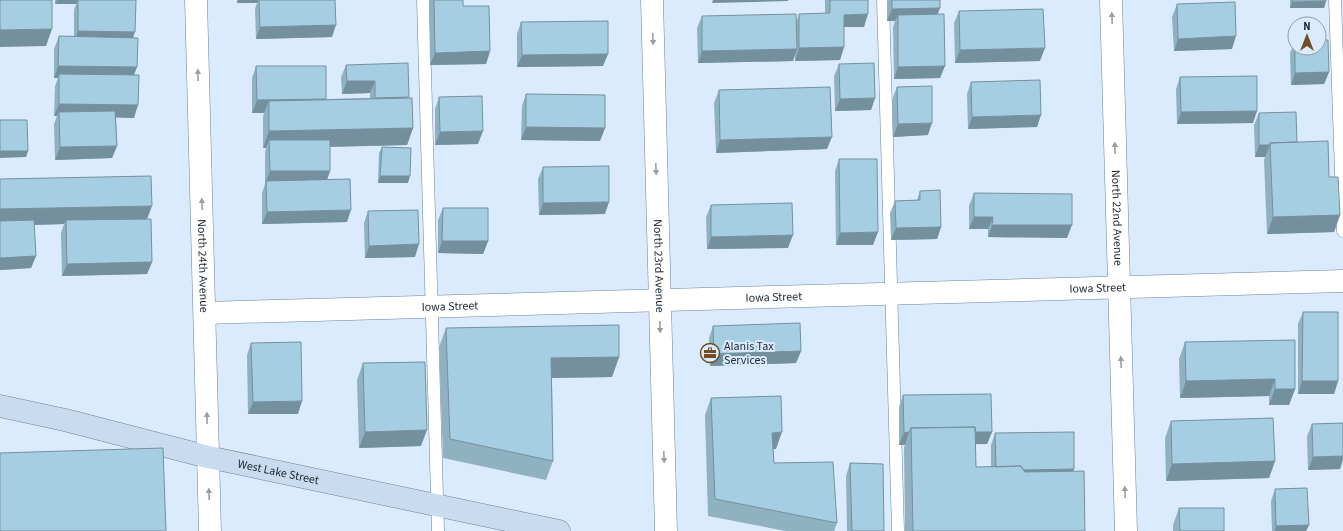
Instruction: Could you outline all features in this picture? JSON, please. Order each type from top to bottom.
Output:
[{"type":"main road","name":"West Lake Street","points":[[0,406],[65,420],[208,457],[559,531]]},
{"type":"street","name":"North 24th Avenue","points":[[196,0],[210,531]]},
{"type":"street","name":"North 23rd Avenue","points":[[652,0],[666,531]]},
{"type":"street","name":"North 22nd Avenue","points":[[1111,0],[1126,531]]},
{"type":"street","name":"Iowa Street","points":[[205,313],[1343,281]]},
{"type":"lane","points":[[423,0],[438,531]]},
{"type":"lane","points":[[884,0],[898,531]]},
{"type":"lane","points":[[1335,0],[1343,231]]},
{"type":"building","points":[[0,0],[52,0],[52,29],[0,30]]},
{"type":"building","points":[[78,0],[136,0],[135,32],[78,31]]},
{"type":"building","points":[[259,0],[335,0],[336,25],[260,27]]},
{"type":"building","points":[[434,0],[463,0],[463,6],[489,6],[490,51],[435,53]]},
{"type":"building","points":[[830,0],[868,0],[868,14],[844,15],[844,47],[799,48],[799,14],[830,13]]},
{"type":"building","points":[[892,0],[940,0],[940,8],[892,9]]},
{"type":"building","points":[[1292,0],[1326,0],[1326,1],[1292,2]]},
{"type":"building","points":[[1235,2],[1236,36],[1178,39],[1177,4]]},
{"type":"building","points":[[1043,9],[1045,48],[960,50],[959,11]]},
{"type":"building","points":[[796,14],[797,49],[702,51],[702,16]]},
{"type":"building","points":[[944,14],[945,66],[898,67],[898,15]]},
{"type":"building","points":[[608,21],[608,54],[522,55],[521,22]]},
{"type":"building","points":[[59,36],[138,38],[137,67],[58,66]]},
{"type":"building","points":[[1328,40],[1329,72],[1295,73],[1295,56],[1327,56]]},
{"type":"building","points":[[408,63],[409,97],[375,98],[375,81],[347,81],[346,65]]},
{"type":"building","points":[[874,63],[875,98],[840,99],[839,64]]},
{"type":"building","points":[[256,66],[326,66],[326,99],[257,100]]},
{"type":"building","points":[[59,74],[139,75],[138,105],[59,104]]},
{"type":"building","points":[[1257,76],[1257,111],[1181,112],[1180,77]]},
{"type":"building","points":[[1040,80],[1041,115],[972,117],[971,82]]},
{"type":"building","points":[[932,86],[932,123],[898,124],[897,87]]},
{"type":"building","points":[[830,87],[832,137],[720,140],[719,90]]},
{"type":"building","points":[[526,94],[605,95],[605,128],[526,127]]},
{"type":"building","points":[[482,96],[483,131],[440,132],[439,97]]},
{"type":"building","points":[[412,98],[413,128],[269,131],[269,101]]},
{"type":"building","points":[[115,111],[117,146],[60,147],[59,112]]},
{"type":"building","points":[[1296,112],[1297,142],[1259,145],[1259,113]]},
{"type":"building","points":[[0,120],[27,120],[28,151],[0,151]]},
{"type":"building","points":[[269,140],[330,140],[330,171],[270,171]]},
{"type":"building","points":[[1328,141],[1329,177],[1338,177],[1340,215],[1273,217],[1270,143]]},
{"type":"building","points":[[382,147],[411,148],[410,176],[380,176]]},
{"type":"building","points":[[839,159],[877,159],[878,232],[840,233]]},
{"type":"building","points":[[609,166],[609,202],[543,203],[543,167]]},
{"type":"building","points":[[151,176],[152,206],[0,209],[0,179]]},
{"type":"building","points":[[350,179],[351,210],[267,212],[266,181]]},
{"type":"building","points":[[940,190],[941,227],[896,228],[895,201],[920,200],[920,191]]},
{"type":"building","points":[[974,193],[1072,194],[1072,225],[992,225],[993,217],[974,217]]},
{"type":"building","points":[[792,203],[793,235],[711,237],[711,205]]},
{"type":"building","points":[[443,208],[488,208],[488,241],[442,241]]},
{"type":"building","points":[[418,210],[419,244],[369,246],[368,211]]},
{"type":"building","points":[[151,219],[152,262],[67,264],[66,220]]},
{"type":"building","points":[[34,220],[36,256],[0,258],[0,221]]},
{"type":"building","points":[[1303,312],[1338,312],[1338,381],[1302,381]]},
{"type":"building","points":[[800,323],[801,351],[714,354],[713,326]]},
{"type":"building","points":[[619,325],[619,357],[551,358],[553,461],[450,439],[446,328]]},
{"type":"building","points":[[1295,340],[1295,389],[1275,389],[1275,379],[1186,381],[1185,342]]},
{"type":"building","points":[[301,342],[302,401],[253,402],[251,343]]},
{"type":"building","points":[[425,362],[427,430],[365,432],[363,363]]},
{"type":"building","points":[[991,394],[992,432],[975,432],[975,427],[911,428],[909,432],[904,433],[903,395]]},
{"type":"building","points":[[781,396],[782,432],[772,433],[774,463],[833,462],[837,523],[715,499],[711,398]]},
{"type":"building","points":[[1273,418],[1275,461],[1172,464],[1171,421]]},
{"type":"building","points":[[1343,423],[1343,456],[1313,457],[1312,424]]},
{"type":"building","points":[[975,427],[976,467],[1021,466],[1025,472],[1084,471],[1085,531],[913,531],[911,428]]},
{"type":"building","points":[[1074,432],[1074,469],[1023,470],[1021,466],[996,467],[995,433]]},
{"type":"building","points":[[163,448],[166,531],[0,531],[0,453]]},
{"type":"building","points":[[850,463],[883,464],[884,531],[852,531]]},
{"type":"building","points":[[1307,488],[1309,525],[1276,526],[1275,489]]},
{"type":"building","points":[[1179,508],[1224,508],[1224,531],[1180,531]]},
{"type":"place","name":"Alanis Tax Services","points":[[710,353]]}]
